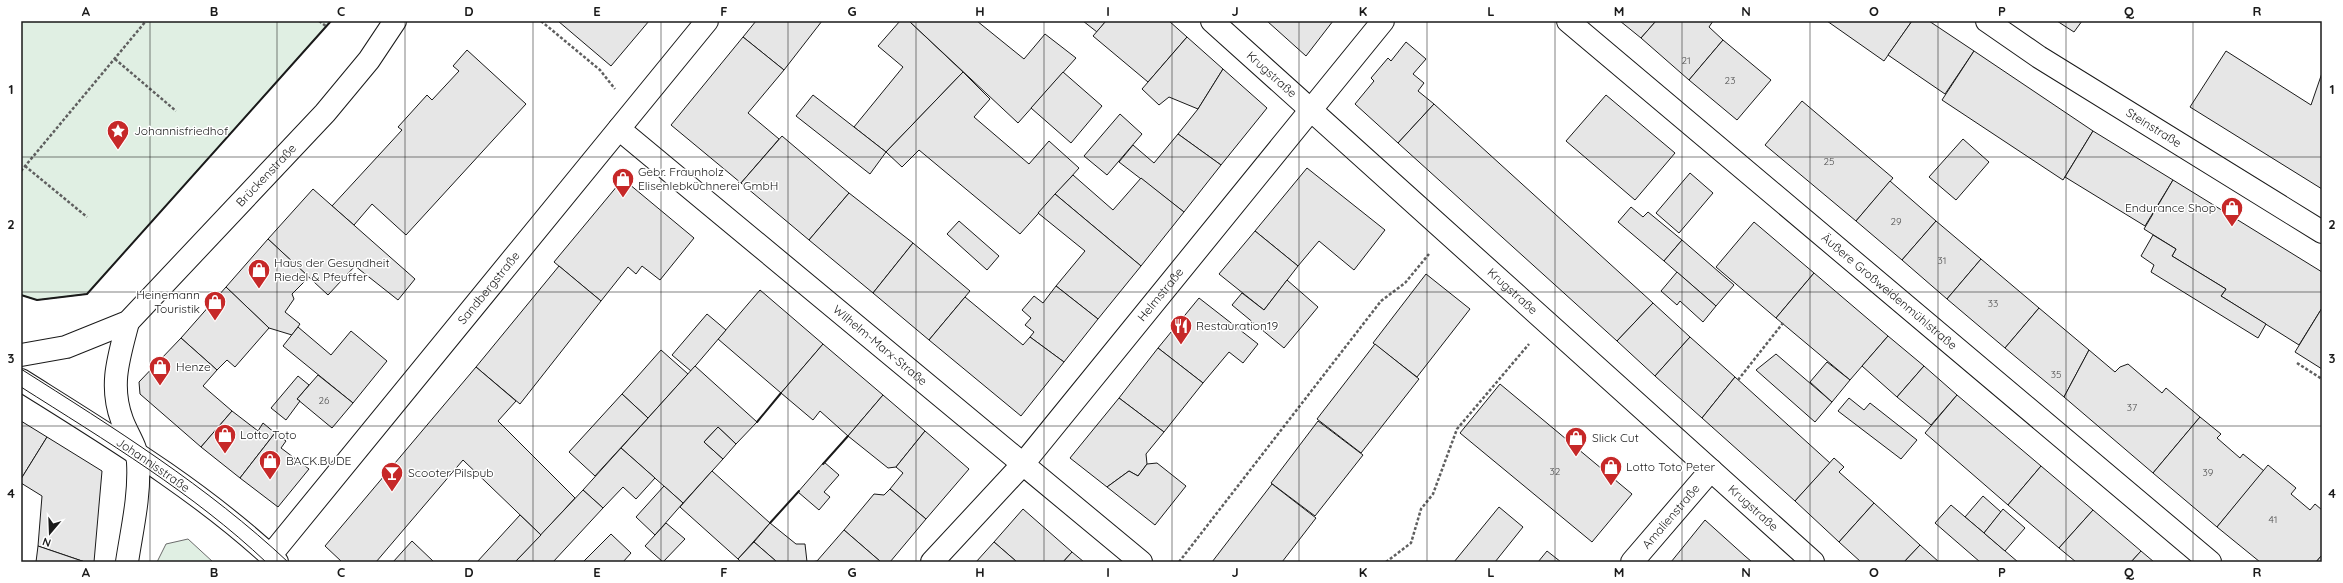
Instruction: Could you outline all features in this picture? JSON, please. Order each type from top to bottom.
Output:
[{"type":"street","name":"Brückenstraße","points":[[21,355],[66,347],[128,322],[330,108],[369,60],[395,21]]},
{"type":"street","name":"Sandbergstraße","points":[[273,559],[707,21]]},
{"type":"street","name":"Krugstraße","points":[[1212,21],[1813,562]]},
{"type":"street","name":"Helmstraße","points":[[932,562],[1023,464],[1383,21]]},
{"type":"street","name":"Äußere Großweidenmühlstraße","points":[[1568,21],[2210,562]]},
{"type":"street","name":"Steinstraße","points":[[1987,21],[2039,57],[2322,232]]},
{"type":"street","name":"Wilhelm-Marx-Straße","points":[[619,129],[1140,562]]},
{"type":"street","points":[[127,562],[137,497],[136,453],[117,406],[114,383],[128,322]]},
{"type":"street","name":"Johannisstraße","points":[[21,380],[136,453],[217,510],[273,559]]},
{"type":"street","name":"Amalienstraße","points":[[1632,562],[1711,470]]},
{"type":"path","points":[[21,171],[146,21]]},
{"type":"path","points":[[319,21],[326,26]]},
{"type":"path","points":[[541,21],[574,47],[611,82]]},
{"type":"path","points":[[115,59],[176,110]]},
{"type":"path","points":[[25,166],[87,217]]},
{"type":"path","points":[[1179,562],[1381,300],[1410,276]]},
{"type":"path","points":[[1386,562],[1411,543],[1421,509],[1433,494],[1457,429],[1547,322]]},
{"type":"path","points":[[1738,380],[1783,324]]},
{"type":"path","points":[[2297,364],[2322,379]]},
{"type":"green space","name":"Johannisfriedhof","points":[[21,21],[331,21],[87,294],[37,300],[21,295]]},
{"type":"green space","points":[[188,539],[213,562],[157,562],[166,544]]},
{"type":"building","points":[[558,21],[649,21],[611,66]]},
{"type":"building","points":[[756,21],[822,21],[784,70],[743,37]]},
{"type":"building","points":[[900,21],[909,21],[963,72],[886,152],[854,127],[903,67],[878,46]]},
{"type":"building","points":[[909,21],[977,21],[1024,59],[1045,34],[1076,58],[1018,123]]},
{"type":"building","points":[[1083,21],[1106,21],[1097,32]]},
{"type":"building","points":[[1106,21],[1169,21],[1187,37],[1148,82],[1093,36]]},
{"type":"building","points":[[1267,21],[1333,21],[1306,56]]},
{"type":"building","points":[[1620,21],[1656,21],[1641,38]]},
{"type":"building","points":[[1656,21],[1713,21],[1709,27],[1723,40],[1689,80],[1641,38]]},
{"type":"building","points":[[1827,21],[1912,21],[1884,61]]},
{"type":"building","points":[[1912,21],[1929,21],[1974,51],[1945,94],[1888,55]]},
{"type":"building","points":[[2057,21],[2082,21],[2074,32]]},
{"type":"building","points":[[743,37],[784,70],[748,113],[779,139],[741,183],[671,125]]},
{"type":"building","points":[[1187,37],[1223,69],[1198,109],[1169,97],[1159,105],[1142,89]]},
{"type":"building","points":[[1723,40],[1771,80],[1737,120],[1689,80]]},
{"type":"building","points":[[1406,42],[1426,59],[1413,74],[1424,83],[1418,91],[1434,104],[1398,143],[1355,104],[1374,81],[1371,78],[1388,58],[1391,61]]},
{"type":"building","points":[[467,50],[526,104],[406,235],[372,204],[354,225],[332,206],[402,130],[398,127],[427,95],[432,100],[459,71],[453,66]]},
{"type":"building","points":[[1974,51],[2093,131],[2063,180],[1942,100]]},
{"type":"building","points":[[2226,51],[2311,105],[2322,73],[2322,189],[2190,107]]},
{"type":"building","points":[[1223,69],[1267,108],[1221,165],[1178,134],[1198,109]]},
{"type":"building","points":[[963,72],[990,99],[974,117],[1029,164],[1049,141],[1079,168],[1020,234],[919,150],[902,167],[886,152]]},
{"type":"building","points":[[1063,72],[1102,106],[1071,143],[1031,108]]},
{"type":"building","points":[[813,95],[886,152],[870,174],[796,116]]},
{"type":"building","points":[[1606,95],[1675,153],[1635,200],[1566,141]]},
{"type":"building","points":[[1802,101],[1893,178],[1856,221],[1765,145]]},
{"type":"building","points":[[1434,104],[1653,303],[1617,341],[1398,143]]},
{"type":"building","points":[[1120,114],[1142,134],[1107,175],[1084,156]]},
{"type":"building","points":[[2093,131],[2173,180],[2145,226],[2065,177]]},
{"type":"building","points":[[1178,134],[1221,165],[1184,212],[1119,162],[1133,145],[1154,163]]},
{"type":"building","points":[[782,136],[849,193],[809,240],[741,183]]},
{"type":"building","points":[[1963,139],[1989,162],[1956,200],[1929,177]]},
{"type":"building","points":[[1307,168],[1385,230],[1354,270],[1319,241],[1298,266],[1255,231]]},
{"type":"building","points":[[1690,173],[1713,193],[1679,233],[1656,213]]},
{"type":"building","points":[[1073,175],[1113,210],[1141,178],[1184,212],[1141,266],[1055,194]]},
{"type":"building","points":[[623,179],[694,238],[660,280],[642,266],[636,274],[628,267],[601,301],[554,262]]},
{"type":"building","points":[[2173,180],[2322,272],[2322,308],[2299,345],[2221,296],[2226,289],[2172,256],[2176,249],[2144,229]]},
{"type":"building","points":[[1890,181],[1936,221],[1902,260],[1856,221]]},
{"type":"building","points":[[313,189],[415,279],[398,300],[355,266],[328,295],[268,239]]},
{"type":"building","points":[[849,193],[913,243],[873,293],[809,240]]},
{"type":"building","points":[[1055,194],[1141,266],[1098,319],[1056,286],[1085,251],[1038,213]]},
{"type":"building","points":[[1631,207],[1643,217],[1648,212],[1682,240],[1664,261],[1618,222]]},
{"type":"building","points":[[959,221],[999,256],[987,270],[947,234]]},
{"type":"building","points":[[1936,221],[1981,259],[1947,299],[1902,260]]},
{"type":"building","points":[[1754,222],[1814,273],[1776,318],[1716,267]]},
{"type":"building","points":[[1255,231],[1298,266],[1264,310],[1219,274]]},
{"type":"building","points":[[2153,235],[2176,249],[2172,256],[2226,289],[2221,296],[2266,324],[2258,338],[2151,272],[2154,265],[2141,256]]},
{"type":"building","points":[[268,239],[309,277],[292,294],[294,299],[285,312],[300,324],[292,335],[269,328],[226,287]]},
{"type":"building","points":[[1682,240],[1734,285],[1716,306],[1664,261]]},
{"type":"building","points":[[913,243],[970,291],[929,340],[873,293]]},
{"type":"building","points":[[1981,259],[2039,308],[2005,348],[1947,299]]},
{"type":"building","points":[[559,266],[601,301],[520,404],[476,367]]},
{"type":"building","points":[[1677,272],[1716,306],[1703,322],[1680,301],[1677,305],[1661,291]]},
{"type":"building","points":[[1814,273],[1888,336],[1850,380],[1776,318]]},
{"type":"building","points":[[1426,274],[1470,309],[1417,377],[1373,343]]},
{"type":"building","points":[[1287,280],[1318,307],[1284,348],[1232,305],[1242,293],[1264,310]]},
{"type":"building","points":[[1056,286],[1098,319],[1064,362],[1030,337],[1034,332],[1025,325],[1031,318],[1022,310],[1034,296],[1043,303]]},
{"type":"building","points":[[226,287],[269,328],[235,367],[227,360],[217,370],[181,338]]},
{"type":"building","points":[[760,290],[823,344],[781,393],[718,339]]},
{"type":"building","points":[[965,297],[1023,345],[1030,337],[1064,362],[1021,416],[929,340]]},
{"type":"building","points":[[1199,298],[1258,344],[1243,363],[1229,352],[1203,383],[1158,348]]},
{"type":"building","points":[[1653,303],[1690,337],[1655,376],[1617,341]]},
{"type":"building","points":[[2039,308],[2089,350],[2064,397],[2005,348]]},
{"type":"building","points":[[2322,308],[2322,369],[2295,352]]},
{"type":"building","points":[[707,314],[726,330],[691,371],[672,355]]},
{"type":"building","points":[[298,327],[331,355],[351,331],[387,361],[353,403],[283,346]]},
{"type":"building","points":[[1888,336],[1924,366],[1897,397],[1862,366]]},
{"type":"building","points":[[1690,337],[1735,377],[1702,418],[1655,376]]},
{"type":"building","points":[[181,338],[217,370],[203,386],[232,411],[201,447],[140,394],[139,382]]},
{"type":"building","points":[[823,344],[883,395],[848,436],[820,411],[813,420],[781,393]]},
{"type":"building","points":[[1375,344],[1419,379],[1361,453],[1317,419]]},
{"type":"building","points":[[1158,348],[1203,383],[1164,432],[1119,398]]},
{"type":"building","points":[[661,350],[688,374],[648,418],[622,394]]},
{"type":"building","points":[[2089,350],[2115,372],[2120,367],[2128,364],[2162,393],[2166,388],[2200,417],[2153,473],[2064,397]]},
{"type":"building","points":[[1776,354],[1832,402],[1815,422],[1756,370]]},
{"type":"building","points":[[1827,362],[1850,380],[1832,402],[1810,382]]},
{"type":"building","points":[[695,366],[757,422],[736,444],[718,427],[704,442],[723,459],[683,503],[621,448]]},
{"type":"building","points":[[1924,366],[1957,395],[1931,425],[1897,397]]},
{"type":"building","points":[[476,367],[516,401],[498,421],[575,498],[541,535],[463,460],[376,562],[342,562],[325,546]]},
{"type":"building","points":[[318,375],[353,403],[332,428],[297,399]]},
{"type":"building","points":[[298,376],[309,385],[297,399],[300,401],[286,420],[271,408]]},
{"type":"building","points":[[1735,377],[1830,463],[1795,501],[1702,418]]},
{"type":"building","points":[[1500,384],[1632,494],[1592,542],[1460,433]]},
{"type":"building","points":[[622,394],[648,418],[595,476],[569,452]]},
{"type":"building","points":[[883,395],[925,431],[896,467],[888,468],[848,436]]},
{"type":"building","points":[[1957,395],[2041,466],[2008,505],[1925,433]]},
{"type":"building","points":[[1119,398],[1164,432],[1146,454],[1147,464],[1138,476],[1129,471],[1107,487],[1070,458]]},
{"type":"building","points":[[1849,398],[1864,410],[1870,403],[1917,440],[1901,459],[1838,411]]},
{"type":"building","points":[[232,411],[258,431],[263,423],[275,433],[240,478],[201,447]]},
{"type":"building","points":[[2200,417],[2221,434],[2217,438],[2240,458],[2243,454],[2264,471],[2217,527],[2153,473]]},
{"type":"building","points":[[21,421],[47,437],[21,479]]},
{"type":"building","points":[[1318,421],[1363,455],[1315,516],[1271,483]]},
{"type":"building","points":[[718,427],[736,444],[723,459],[704,442]]},
{"type":"building","points":[[925,431],[969,469],[926,519],[890,489],[903,473],[896,467]]},
{"type":"building","points":[[275,433],[286,441],[281,448],[309,469],[278,507],[240,478]]},
{"type":"building","points":[[47,437],[102,471],[94,562],[85,562],[38,546],[42,496],[21,483],[21,479]]},
{"type":"building","points":[[621,448],[655,478],[636,499],[623,487],[603,508],[583,490]]},
{"type":"building","points":[[1834,458],[1844,467],[1839,472],[1874,503],[1839,542],[1795,501]]},
{"type":"building","points":[[824,462],[839,475],[824,492],[830,497],[819,510],[798,492]]},
{"type":"building","points":[[1157,463],[1186,486],[1155,525],[1107,487],[1129,471],[1138,476],[1147,464]]},
{"type":"building","points":[[2268,465],[2296,488],[2291,494],[2310,510],[2315,504],[2322,510],[2322,555],[2316,562],[2260,562],[2217,527]]},
{"type":"building","points":[[2041,466],[2093,510],[2059,548],[2008,505]]},
{"type":"building","points":[[712,471],[770,523],[738,559],[680,507]]},
{"type":"building","points":[[1272,484],[1316,518],[1282,562],[1212,562]]},
{"type":"building","points":[[664,486],[683,503],[655,535],[636,517]]},
{"type":"building","points":[[890,489],[926,519],[890,562],[881,562],[844,530],[874,494],[884,495]]},
{"type":"building","points":[[583,490],[603,508],[553,562],[515,562]]},
{"type":"building","points":[[1983,496],[2001,512],[1984,533],[1965,517]]},
{"type":"building","points":[[1874,503],[1920,545],[1904,562],[1861,562],[1839,542]]},
{"type":"building","points":[[1951,505],[2018,562],[1980,562],[1935,523]]},
{"type":"building","points":[[1499,507],[1523,527],[1495,562],[1454,562]]},
{"type":"building","points":[[1023,509],[1072,552],[1063,562],[1017,562],[994,542]]},
{"type":"building","points":[[2003,509],[2025,528],[2005,551],[1984,533]]},
{"type":"building","points":[[2093,510],[2141,551],[2131,562],[2076,562],[2059,548]]},
{"type":"building","points":[[520,515],[541,535],[515,562],[477,562]]},
{"type":"building","points":[[1705,520],[1745,556],[1752,562],[1671,562]]},
{"type":"building","points":[[666,523],[685,539],[663,562],[645,546]]},
{"type":"building","points":[[770,523],[796,544],[805,544],[807,562],[777,562],[754,542]]},
{"type":"building","points":[[844,530],[881,562],[811,562],[817,561]]},
{"type":"building","points":[[611,534],[631,553],[623,562],[583,562]]},
{"type":"building","points":[[412,541],[434,562],[393,562]]},
{"type":"building","points":[[754,542],[777,562],[741,562],[738,559]]},
{"type":"building","points":[[994,542],[1017,562],[976,562]]},
{"type":"building","points":[[1920,545],[1939,562],[1904,562]]},
{"type":"building","points":[[38,546],[85,562],[36,562]]},
{"type":"building","points":[[1547,551],[1561,562],[1538,562]]},
{"type":"building","points":[[2141,551],[2154,562],[2131,562]]},
{"type":"building","points":[[1072,552],[1084,562],[1063,562]]},
{"type":"building","points":[[2322,555],[2322,562],[2316,562]]},
{"type":"tram line","points":[[21,369],[91,413],[159,459],[225,508],[288,562]]},
{"type":"tram line","points":[[21,387],[117,448],[179,491],[209,513],[266,562]]},
{"type":"wall","points":[[21,295],[37,300],[87,294],[331,21]]},
{"type":"wall","points":[[757,422],[781,393]]},
{"type":"wall","points":[[823,464],[848,436]]},
{"type":"wall","points":[[770,523],[799,491]]},
{"type":"place","name":"Johannisfriedhof","points":[[118,150]]},
{"type":"place","name":"Gebr. Fraunholz Elisenlebküchnerei GmbH","points":[[623,198]]},
{"type":"place","name":"Endurance Shop","points":[[2232,228]]},
{"type":"place","name":"Haus der Gesundheit Riedel & Pfeuffer","points":[[259,290]]},
{"type":"place","name":"Heinemann Touristik","points":[[215,322]]},
{"type":"place","name":"Restauration19","points":[[1181,346]]},
{"type":"place","name":"Henze","points":[[160,386]]},
{"type":"place","name":"Lotto Toto","points":[[225,454]]},
{"type":"place","name":"Slick Cut","points":[[1576,458]]},
{"type":"place","name":"BACK.BUDE","points":[[270,480]]},
{"type":"place","name":"Lotto Toto Peter","points":[[1611,486]]},
{"type":"place","name":"Scooter Pilspub","points":[[392,492]]}]
